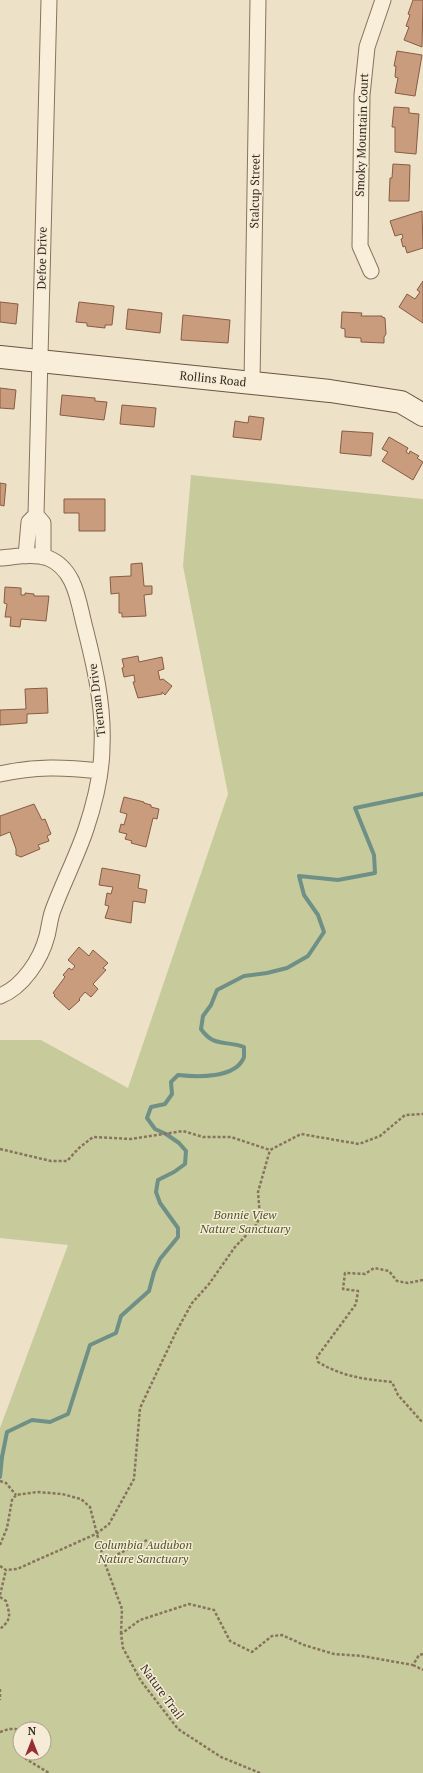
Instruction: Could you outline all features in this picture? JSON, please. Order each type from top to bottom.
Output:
[{"type":"street","name":"Defoe Drive","points":[[43,557],[43,523],[36,515],[49,0]]},
{"type":"street","name":"Stalcup Street","points":[[252,383],[258,0]]},
{"type":"street","name":"Smoky Mountain Court","points":[[371,271],[360,246],[362,95],[367,47],[383,0]]},
{"type":"street","name":"Rollins Road","points":[[0,357],[330,391],[401,402],[423,415]]},
{"type":"street","name":"Defoe Drive","points":[[26,556],[29,522],[36,515]]},
{"type":"street","name":"Tiernan Drive","points":[[0,558],[26,556],[49,558],[71,577],[77,592],[96,678],[101,712],[102,746],[100,771],[86,830],[52,912],[47,938],[36,963],[22,980],[1,995]]},
{"type":"street","points":[[0,774],[46,767],[67,767],[100,771]]},
{"type":"path","points":[[0,1148],[51,1162],[67,1162],[79,1148],[93,1137],[131,1139],[183,1130],[203,1137],[231,1137],[270,1150],[301,1134],[359,1144],[380,1136],[405,1115],[423,1114]]},
{"type":"path","points":[[0,1566],[6,1570],[17,1569],[96,1534],[109,1524],[134,1480],[140,1408],[176,1332],[192,1303],[210,1284],[235,1247],[256,1225],[260,1217],[258,1192],[270,1150]]},
{"type":"path","points":[[423,1280],[408,1283],[397,1281],[389,1271],[374,1268],[365,1274],[345,1273],[343,1289],[358,1291],[356,1304],[317,1357],[318,1362],[324,1366],[350,1377],[392,1382],[398,1395],[423,1423]]},
{"type":"path","points":[[0,1482],[6,1483],[16,1495],[12,1500],[7,1528],[0,1545]]},
{"type":"path","name":"Nature Trail","points":[[16,1495],[37,1492],[62,1494],[81,1499],[90,1507],[104,1561],[122,1609],[121,1634],[123,1648],[141,1681],[178,1729],[221,1757],[260,1773]]},
{"type":"path","points":[[104,1561],[147,1540]]},
{"type":"path","points":[[0,1629],[8,1622],[10,1614],[6,1601],[0,1596],[6,1570]]},
{"type":"path","points":[[121,1634],[140,1620],[189,1604],[214,1610],[230,1641],[252,1652],[272,1636],[282,1635],[304,1645],[334,1654],[413,1665],[423,1670]]},
{"type":"path","points":[[413,1665],[419,1655],[423,1654]]},
{"type":"path","points":[[0,1689],[0,1700]]},
{"type":"path","points":[[0,1732],[12,1729]]},
{"type":"path","points":[[29,1761],[48,1773]]},
{"type":"green space","name":"Bonnie View Nature Sanctuary","points":[[191,475],[423,499],[423,1773],[0,1773],[0,1428],[68,1245],[0,1238],[0,1040],[41,1040],[128,1088],[228,794],[183,566]]},
{"type":"building","points":[[413,0],[423,0],[422,47],[404,40],[409,27],[406,26]]},
{"type":"building","points":[[397,51],[422,55],[415,96],[395,93],[398,78],[395,77],[396,66],[394,66]]},
{"type":"building","points":[[394,107],[409,108],[409,113],[419,114],[416,154],[395,152],[395,127],[392,127]]},
{"type":"building","points":[[393,164],[410,165],[409,201],[389,201],[390,178],[392,178]]},
{"type":"building","points":[[422,211],[423,248],[407,253],[405,246],[403,247],[401,239],[403,238],[402,234],[395,236],[390,221]]},
{"type":"building","points":[[423,281],[423,323],[399,307],[407,294],[415,299],[420,292],[417,290]]},
{"type":"building","points":[[0,302],[18,304],[16,324],[0,322]]},
{"type":"building","points":[[79,302],[114,306],[112,325],[105,325],[105,328],[87,326],[87,323],[76,322]]},
{"type":"building","points":[[128,309],[162,313],[160,333],[126,329]]},
{"type":"building","points":[[342,312],[362,313],[361,316],[382,316],[385,318],[386,334],[384,337],[384,343],[361,342],[361,338],[345,337],[345,329],[341,328]]},
{"type":"building","points":[[183,315],[230,320],[228,343],[181,340]]},
{"type":"building","points":[[0,388],[16,390],[14,409],[0,408]]},
{"type":"building","points":[[62,395],[95,398],[95,401],[107,402],[104,420],[60,415]]},
{"type":"building","points":[[122,405],[156,408],[154,427],[120,424]]},
{"type":"building","points":[[249,416],[264,418],[261,440],[233,437],[235,421],[248,423]]},
{"type":"building","points":[[342,431],[373,433],[371,456],[340,453]]},
{"type":"building","points":[[389,437],[408,448],[406,452],[409,454],[410,451],[419,456],[417,458],[423,462],[413,480],[382,461],[388,452],[382,449]]},
{"type":"building","points":[[0,483],[6,484],[4,506],[0,505]]},
{"type":"building","points":[[64,499],[105,499],[105,531],[79,531],[79,513],[64,513]]},
{"type":"building","points":[[142,563],[144,586],[152,586],[152,594],[144,595],[146,616],[122,617],[122,613],[119,613],[119,593],[111,594],[110,577],[131,576],[131,564]]},
{"type":"building","points":[[5,587],[21,588],[21,595],[25,595],[25,593],[34,594],[34,596],[49,596],[46,621],[21,619],[20,627],[10,626],[11,617],[5,617],[7,604],[4,603]]},
{"type":"building","points":[[138,656],[139,662],[162,657],[164,669],[158,671],[160,680],[163,679],[172,686],[165,695],[162,692],[162,694],[138,698],[133,682],[135,682],[134,675],[124,677],[122,659]]},
{"type":"building","points":[[47,688],[48,713],[27,714],[27,723],[0,725],[0,710],[26,709],[25,689]]},
{"type":"building","points":[[124,797],[144,802],[151,805],[151,807],[159,809],[157,819],[153,818],[146,847],[131,843],[132,841],[125,839],[127,834],[119,832],[121,824],[124,825],[127,814],[120,812]]},
{"type":"building","points":[[34,804],[42,820],[45,819],[51,834],[47,836],[49,841],[38,845],[40,849],[21,857],[16,855],[16,849],[10,832],[0,836],[0,816]]},
{"type":"building","points":[[102,868],[140,875],[138,888],[147,890],[145,903],[133,901],[131,923],[105,918],[109,906],[105,905],[107,893],[111,894],[113,887],[99,885]]},
{"type":"building","points":[[79,947],[89,956],[93,950],[108,963],[103,968],[106,970],[93,984],[98,989],[91,997],[85,992],[79,999],[80,1000],[69,1010],[54,996],[55,995],[53,993],[65,977],[63,975],[69,968],[72,970],[75,966],[68,960]]},
{"type":"waterway","points":[[0,1477],[7,1432],[32,1420],[50,1422],[68,1414],[90,1345],[116,1333],[121,1316],[149,1291],[154,1272],[160,1259],[178,1237],[178,1228],[160,1203],[156,1192],[158,1180],[174,1172],[185,1164],[186,1151],[179,1143],[166,1134],[155,1129],[147,1118],[151,1107],[165,1104],[172,1094],[171,1082],[178,1075],[205,1076],[224,1073],[240,1064],[244,1057],[244,1047],[211,1039],[201,1029],[203,1016],[211,1005],[217,990],[244,976],[267,973],[287,968],[308,956],[324,932],[318,915],[304,895],[299,876],[338,880],[375,873],[374,855],[355,808],[423,794]]},
{"type":"park label","name":"Columbia Audubon Nature Sanctuary","points":[[143,1552]]}]
